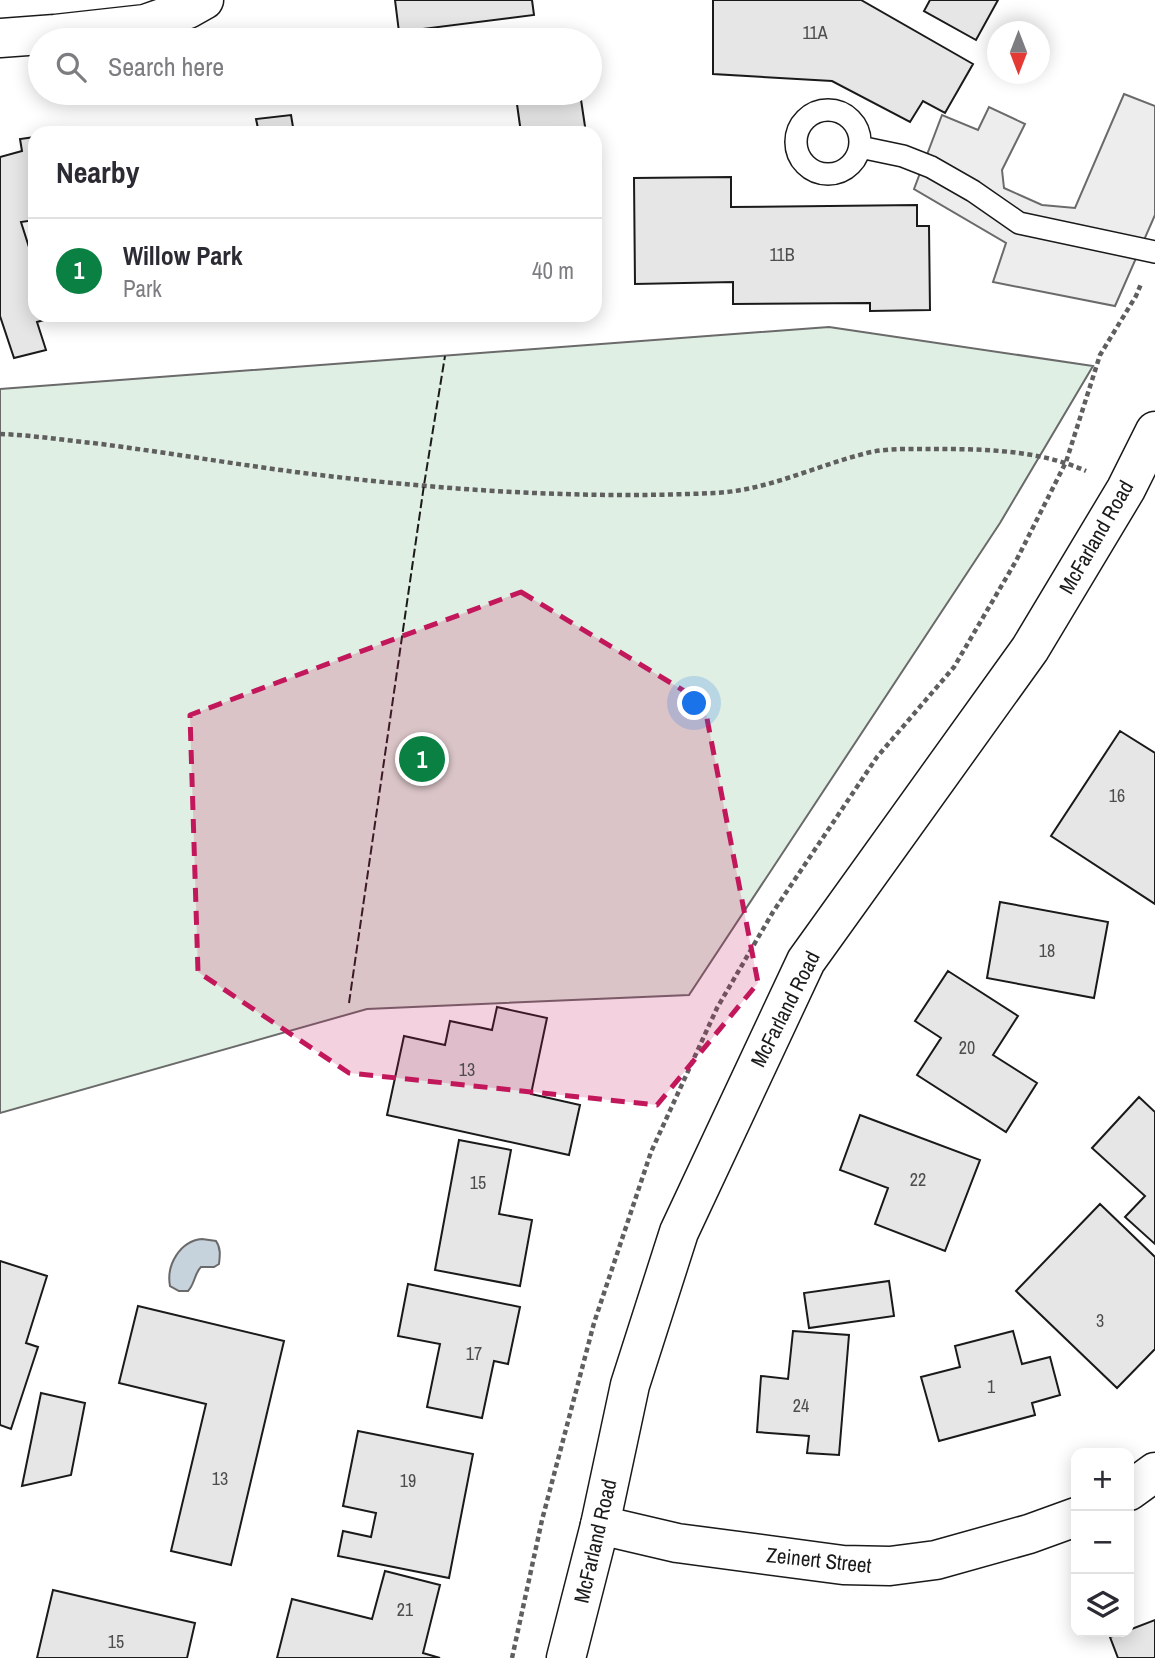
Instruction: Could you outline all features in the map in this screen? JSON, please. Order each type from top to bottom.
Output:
[{"type":"street","points":[[109,28],[145,24],[188,9],[204,0]]},
{"type":"street","points":[[0,37],[28,35]]},
{"type":"street","name":"McFarland Road","points":[[566,1658],[600,1525],[630,1385],[679,1231],[806,961],[1030,649],[1126,489],[1155,431]]},
{"type":"street","points":[[1134,1487],[1155,1472]]},
{"type":"street","name":"Zeinert Street","points":[[600,1525],[677,1543],[843,1566],[890,1566],[936,1560],[1029,1534],[1071,1519]]},
{"type":"lane","points":[[860,147],[903,156],[931,167],[1019,223],[1155,252]]},
{"type":"path","points":[[0,434],[158,451],[327,476],[520,492],[641,495],[740,492],[882,449],[956,449],[1041,457],[1066,462],[1126,489]]},
{"type":"highlighted area","points":[[521,592],[704,703],[758,983],[657,1105],[349,1073],[198,972],[190,715]]},
{"type":"green space","points":[[829,327],[1093,366],[1000,523],[689,995],[367,1009],[0,1113],[0,389]]},
{"type":"shaded area","points":[[1124,94],[1155,106],[1155,215],[1115,306],[993,282],[1006,243],[914,189],[942,115],[978,130],[989,107],[1025,124],[1002,170],[1004,188],[1042,205],[1075,208]]},
{"type":"shaded area","points":[[202,1239],[216,1241],[220,1255],[219,1264],[214,1267],[201,1267],[188,1291],[179,1291],[170,1286],[170,1270],[176,1255],[187,1244]]},
{"type":"building","points":[[395,0],[532,0],[534,15],[431,28],[398,28]]},
{"type":"building","points":[[713,0],[861,0],[973,64],[945,113],[923,101],[910,122],[832,81],[713,74]]},
{"type":"building","points":[[930,0],[998,0],[976,40],[924,11]]},
{"type":"building","points":[[517,105],[582,105],[585,126],[520,126]]},
{"type":"building","points":[[291,115],[293,126],[258,126],[256,119]]},
{"type":"building","points":[[28,138],[28,221],[21,222],[28,244],[28,322],[37,322],[46,350],[14,358],[0,316],[0,157],[22,151],[20,139]]},
{"type":"building","points":[[731,177],[731,207],[917,205],[917,226],[929,226],[930,310],[870,311],[870,303],[733,304],[733,282],[635,284],[634,178]]},
{"type":"building","points":[[1120,731],[1155,753],[1155,904],[1051,836]]},
{"type":"building","points":[[1000,902],[1108,922],[1094,998],[987,978]]},
{"type":"building","points":[[948,971],[1018,1016],[993,1055],[1037,1083],[1006,1132],[917,1075],[941,1038],[915,1021]]},
{"type":"building","points":[[497,1007],[547,1018],[531,1094],[580,1105],[569,1155],[387,1115],[404,1036],[445,1045],[450,1021],[492,1030]]},
{"type":"building","points":[[1139,1097],[1155,1112],[1155,1244],[1125,1217],[1145,1196],[1092,1148]]},
{"type":"building","points":[[860,1115],[980,1160],[945,1251],[875,1224],[888,1188],[840,1170]]},
{"type":"building","points":[[459,1140],[511,1150],[499,1214],[532,1220],[520,1286],[435,1270]]},
{"type":"building","points":[[1100,1204],[1155,1257],[1155,1349],[1117,1388],[1016,1291]]},
{"type":"building","points":[[0,1261],[47,1276],[26,1343],[38,1347],[11,1429],[0,1425]]},
{"type":"building","points":[[889,1281],[894,1316],[809,1328],[804,1293]]},
{"type":"building","points":[[408,1284],[520,1307],[508,1364],[494,1361],[482,1418],[427,1407],[440,1344],[398,1336]]},
{"type":"building","points":[[138,1306],[284,1341],[231,1565],[171,1551],[206,1404],[119,1383]]},
{"type":"building","points":[[793,1331],[849,1335],[839,1455],[807,1453],[809,1436],[757,1432],[761,1376],[788,1379]]},
{"type":"building","points":[[1013,1331],[1022,1364],[1050,1357],[1060,1395],[1032,1403],[1035,1415],[939,1441],[921,1377],[960,1367],[955,1346]]},
{"type":"building","points":[[41,1393],[85,1403],[71,1475],[22,1486]]},
{"type":"building","points":[[358,1431],[473,1454],[449,1578],[338,1556],[343,1531],[371,1537],[376,1513],[343,1506]]},
{"type":"building","points":[[385,1571],[440,1585],[423,1653],[440,1658],[277,1658],[292,1599],[372,1619]]},
{"type":"building","points":[[53,1590],[195,1623],[187,1658],[37,1658]]},
{"type":"building","points":[[1155,1620],[1155,1658],[1118,1658],[1110,1637],[1134,1637],[1134,1628]]},
{"type":"fence","points":[[349,1003],[445,356]]},
{"type":"place","name":"Willow Park","points":[[422,759]]}]
